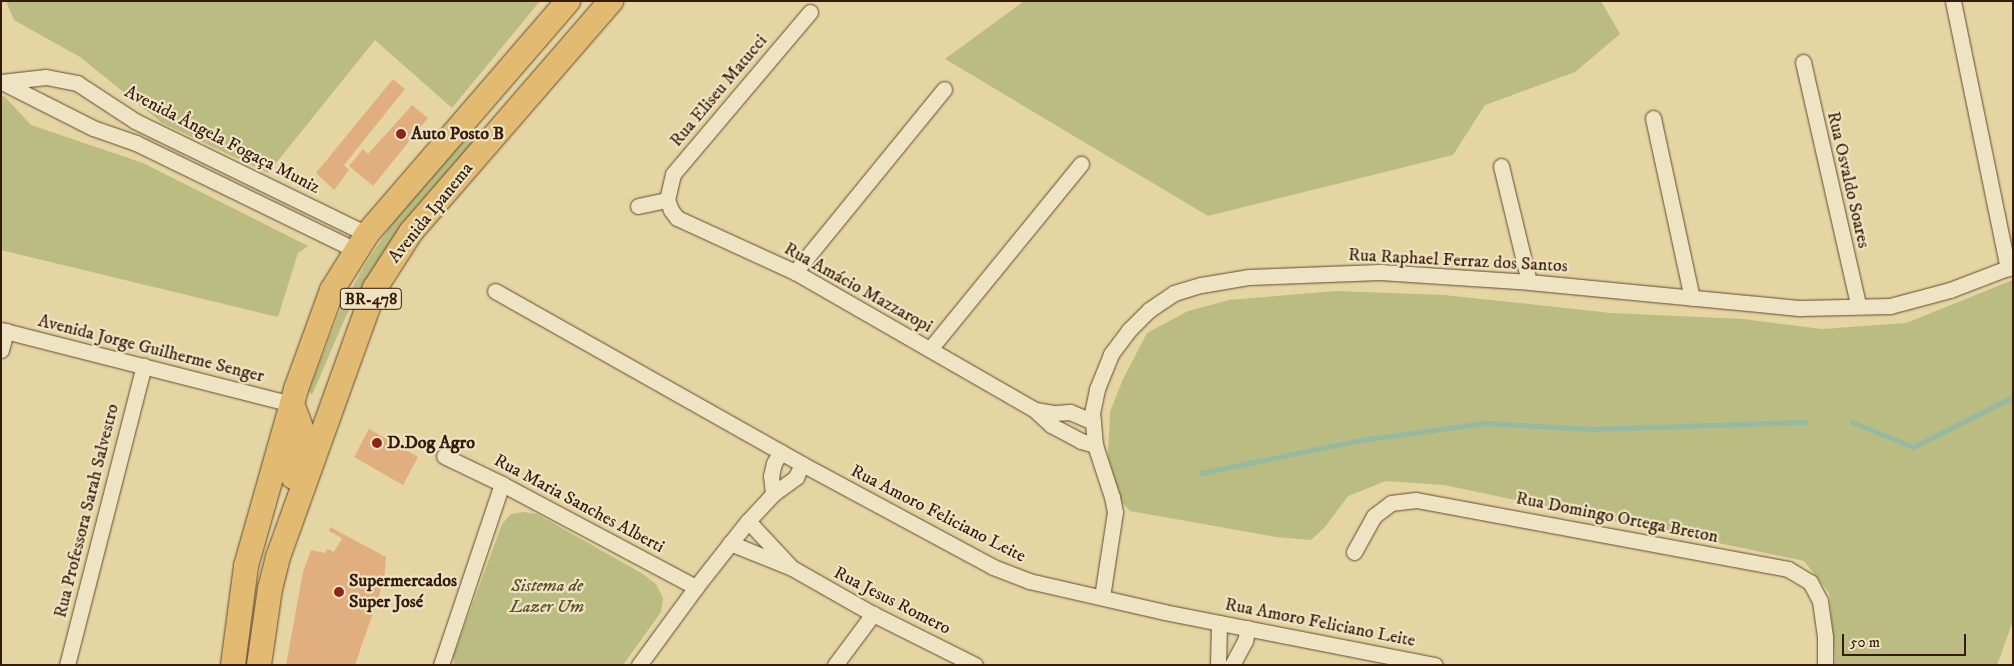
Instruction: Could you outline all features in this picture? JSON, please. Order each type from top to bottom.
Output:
[{"type":"main road","name":"Avenida Ipanema","points":[[232,665],[246,566],[292,404],[332,290],[362,243],[568,1]]},
{"type":"main road","name":"Avenida Ipanema","points":[[259,665],[270,589],[278,557],[375,288],[394,255],[415,227],[611,1]]},
{"type":"main road","points":[[278,557],[277,534],[301,447],[303,433],[292,404]]},
{"type":"street","points":[[1953,1],[2010,267]]},
{"type":"street","name":"Rua Eliseu Matucci","points":[[667,200],[673,174],[810,12]]},
{"type":"street","name":"Rua Osvaldo Soares","points":[[1803,62],[1858,305]]},
{"type":"street","name":"Avenida Ângela Fogaça Muniz","points":[[1,82],[46,77],[77,82],[135,120],[362,243]]},
{"type":"street","points":[[1,82],[92,128],[136,143],[362,243]]},
{"type":"street","points":[[795,272],[944,89]]},
{"type":"street","points":[[1653,118],[1692,298]]},
{"type":"street","points":[[930,349],[1082,164]]},
{"type":"street","points":[[1501,166],[1529,282]]},
{"type":"street","points":[[638,206],[667,200]]},
{"type":"street","name":"Rua Amácio Mazzaropi","points":[[667,200],[677,218],[795,272],[1035,410],[1051,425],[1081,441],[1095,445]]},
{"type":"street","name":"Rua Raphael Ferraz dos Santos","points":[[1102,597],[1115,512],[1095,445],[1092,413],[1097,389],[1112,354],[1129,330],[1148,310],[1174,293],[1201,285],[1249,277],[1380,272],[1529,282],[1801,308],[1858,305],[1890,306],[1950,290],[2010,267]]},
{"type":"street","name":"Rua Amoro Feliciano Leite","points":[[495,291],[802,464],[993,567],[1029,581],[1390,660],[1425,664]]},
{"type":"street","points":[[1,350],[4,330]]},
{"type":"street","name":"Avenida Jorge Guilherme Senger","points":[[4,330],[292,404]]},
{"type":"street","name":"Rua Professora Sarah Salvestro","points":[[67,665],[144,366]]},
{"type":"street","points":[[1078,414],[1089,406],[1097,389]]},
{"type":"street","name":"Rua Amácio Mazzaropi","points":[[1035,410],[1078,414],[1093,422]]},
{"type":"street","points":[[773,494],[771,476],[774,463],[781,452]]},
{"type":"street","name":"Rua Maria Sanches Alberti","points":[[444,456],[502,484],[696,587]]},
{"type":"street","points":[[639,665],[730,543],[773,494],[796,477],[802,464]]},
{"type":"street","points":[[441,665],[502,484]]},
{"type":"street","name":"Rua Domingo Ortega Breton","points":[[1354,552],[1374,516],[1391,503],[1416,500],[1788,569],[1810,582],[1820,601],[1825,665]]},
{"type":"street","name":"Rua Jesus Romero","points":[[748,521],[792,568]]},
{"type":"street","name":"Rua Jesus Romero","points":[[730,543],[792,568],[873,614],[975,665]]},
{"type":"street","points":[[836,665],[873,614]]},
{"type":"street","points":[[1218,665],[1219,622]]},
{"type":"street","points":[[1232,665],[1245,641],[1248,628]]},
{"type":"green space","points":[[6,1],[540,1],[452,108],[375,40],[268,173],[162,123],[80,57],[14,20]]},
{"type":"green space","points":[[1024,1],[1601,1],[1620,34],[1575,72],[1485,105],[1453,155],[1208,216],[945,59]]},
{"type":"green space","points":[[1,95],[31,125],[143,163],[308,246],[298,253],[278,317],[1,250]]},
{"type":"green space","points":[[473,125],[482,133],[413,211],[377,264],[346,316],[312,395],[309,391],[341,308],[366,263],[397,216]]},
{"type":"green space","points":[[2013,280],[2013,621],[1997,665],[1834,665],[1835,657],[1829,593],[1804,561],[1444,485],[1386,481],[1348,496],[1325,527],[1311,540],[1276,537],[1130,511],[1121,501],[1108,456],[1110,412],[1123,379],[1147,333],[1188,311],[1229,300],[1336,291],[1444,295],[1611,313],[1743,319],[1822,329],[1906,323]]},
{"type":"green space","name":"Sistema de Lazer Um","points":[[524,512],[537,514],[643,574],[656,584],[663,598],[661,612],[623,665],[454,665],[453,657],[502,524],[511,514]]},
{"type":"building","points":[[393,79],[405,89],[344,165],[349,170],[334,190],[316,173]]},
{"type":"building","name":"Auto Posto B","points":[[412,105],[428,118],[373,186],[349,166],[363,149],[368,154]]},
{"type":"building","name":"D.Dog Agro","points":[[369,429],[418,457],[403,485],[354,457]]},
{"type":"building","name":"Supermercados Super José","points":[[330,527],[386,557],[384,581],[355,665],[286,665],[303,572],[311,550],[325,553],[327,549],[334,552],[342,538],[329,531]]},
{"type":"waterway","points":[[1852,422],[1913,447],[2013,397]]},
{"type":"waterway","points":[[1201,473],[1361,440],[1485,423],[1592,429],[1805,422]]},
{"type":"place","name":"Auto Posto B","points":[[401,134]]},
{"type":"place","name":"D.Dog Agro","points":[[377,443]]},
{"type":"place","name":"Supermercados Super José","points":[[339,592]]}]
